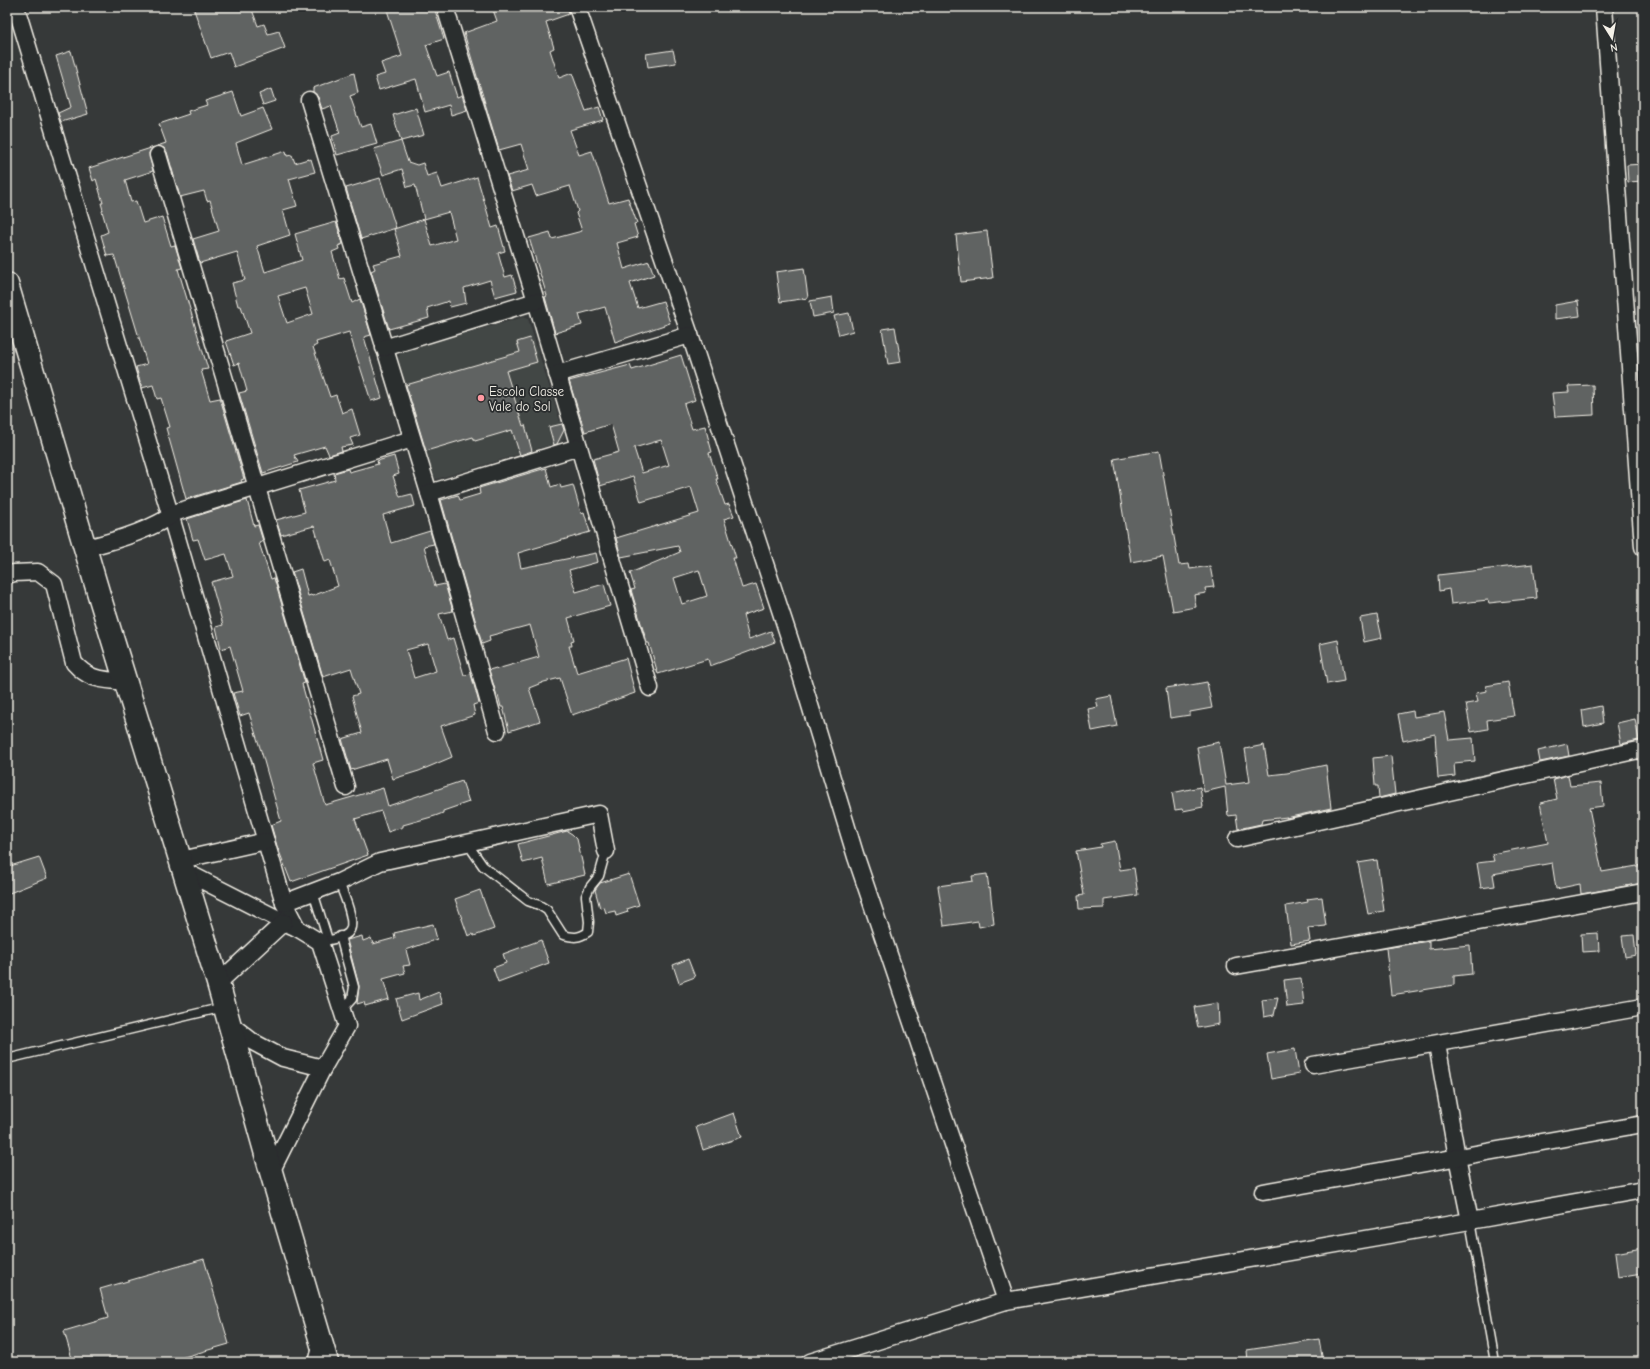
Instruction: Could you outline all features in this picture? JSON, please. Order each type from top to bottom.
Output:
[{"type":"main road","points":[[7,284],[125,682],[218,983],[271,1172],[327,1362]]},
{"type":"street","points":[[16,7],[171,516],[291,925]]},
{"type":"street","points":[[445,7],[536,301],[650,688]]},
{"type":"street","points":[[578,7],[690,335],[792,646],[856,857],[1006,1300]]},
{"type":"street","points":[[1604,7],[1643,547]]},
{"type":"street","points":[[309,100],[429,493],[497,731]]},
{"type":"street","points":[[158,155],[346,787]]},
{"type":"street","points":[[384,348],[536,301]]},
{"type":"street","points":[[557,374],[690,335]]},
{"type":"street","points":[[85,548],[118,539],[177,512],[412,439]]},
{"type":"street","points":[[429,493],[579,447]]},
{"type":"street","points":[[7,575],[14,573],[38,572],[54,584],[74,662],[81,671],[91,678],[125,682]]},
{"type":"street","points":[[1237,838],[1643,749]]},
{"type":"street","points":[[284,903],[339,882],[380,862],[599,814],[606,851]]},
{"type":"street","points":[[182,866],[266,841]]},
{"type":"street","points":[[182,866],[291,925],[324,941],[347,1026],[323,1068],[271,1172]]},
{"type":"street","points":[[1236,966],[1643,892]]},
{"type":"street","points":[[218,983],[291,925]]},
{"type":"street","points":[[1313,1065],[1643,1007]]},
{"type":"street","points":[[227,1015],[252,1042],[283,1058],[323,1068]]},
{"type":"street","points":[[1436,1044],[1470,1221]]},
{"type":"street","points":[[1263,1192],[1643,1124]]},
{"type":"street","points":[[810,1362],[1006,1300],[1643,1190]]},
{"type":"lane","points":[[467,843],[483,866],[528,901],[539,905],[546,910],[563,935],[572,937],[579,937],[588,932],[589,922],[586,896],[590,887],[600,876],[606,851]]},
{"type":"lane","points":[[313,892],[324,941],[347,935],[352,929],[352,921],[339,882]]},
{"type":"lane","points":[[340,936],[354,987],[352,999],[342,1010]]},
{"type":"lane","points":[[7,1059],[227,1015]]},
{"type":"lane","points":[[1470,1221],[1495,1362]]},
{"type":"lane","points":[[313,1362],[320,1338]]},
{"type":"shaded area","name":"Escola Classe Vale do Sol","points":[[524,317],[528,319],[565,437],[561,442],[437,479],[433,477],[398,359],[401,351]]},
{"type":"building","points":[[193,7],[251,7],[258,26],[264,24],[268,34],[279,31],[285,48],[234,67],[229,52],[211,58]]},
{"type":"building","points":[[386,7],[434,7],[444,39],[426,45],[437,76],[449,72],[457,97],[462,95],[467,110],[451,115],[449,105],[425,112],[416,79],[379,90],[375,77],[385,74],[381,63],[402,56]]},
{"type":"building","points":[[492,7],[568,7],[569,14],[546,22],[554,48],[550,50],[559,78],[572,73],[586,111],[599,107],[603,120],[570,130],[579,155],[592,151],[609,203],[628,198],[637,223],[634,224],[638,237],[617,243],[624,269],[649,261],[654,275],[630,283],[638,308],[663,301],[670,323],[615,342],[605,307],[579,314],[582,325],[555,333],[545,297],[547,296],[529,238],[550,232],[552,239],[582,231],[576,213],[578,211],[570,186],[536,196],[532,185],[512,191],[507,176],[529,170],[521,144],[499,150],[464,33],[497,21]]},
{"type":"building","points":[[673,50],[676,63],[648,67],[646,54]]},
{"type":"building","points":[[71,51],[88,114],[61,122],[58,113],[71,107],[56,56]]},
{"type":"building","points":[[354,73],[358,93],[350,96],[361,127],[371,124],[377,144],[337,155],[332,136],[340,133],[331,106],[322,109],[318,97],[313,92],[313,88]]},
{"type":"building","points":[[271,89],[275,101],[263,105],[259,94]]},
{"type":"building","points":[[233,92],[241,116],[263,108],[272,129],[236,143],[242,165],[286,151],[287,156],[292,155],[295,163],[311,159],[315,172],[289,179],[297,206],[283,210],[290,235],[257,246],[265,272],[302,260],[295,234],[336,222],[343,244],[338,246],[339,249],[332,252],[340,279],[344,278],[352,303],[360,299],[371,335],[364,337],[382,398],[371,401],[349,332],[316,342],[317,345],[313,347],[330,397],[336,395],[342,413],[352,409],[360,435],[350,438],[353,445],[341,447],[342,451],[329,455],[325,446],[294,455],[298,462],[263,473],[239,393],[247,391],[239,363],[234,365],[226,341],[250,333],[241,306],[238,306],[232,283],[245,280],[237,252],[200,263],[193,239],[219,231],[210,200],[207,201],[204,191],[180,197],[167,152],[164,148],[157,146],[166,143],[159,124],[189,114],[188,111],[207,105],[205,101]],"holes":[[[305,288],[313,314],[287,323],[278,296]]]},
{"type":"building","points":[[416,108],[424,135],[401,141],[393,115]]},
{"type":"building","points":[[401,141],[408,162],[417,165],[423,163],[427,176],[437,173],[442,188],[477,177],[492,228],[498,226],[505,251],[498,253],[505,277],[512,275],[517,291],[495,297],[490,280],[464,288],[466,303],[450,307],[449,301],[427,308],[429,318],[389,329],[371,271],[375,269],[373,264],[402,256],[394,229],[424,219],[415,185],[407,187],[402,169],[383,175],[374,149]],"holes":[[[449,212],[456,239],[432,246],[424,219]]]},
{"type":"building","points":[[154,147],[149,153],[153,171],[125,180],[131,202],[136,201],[143,223],[162,217],[171,246],[175,245],[182,268],[178,269],[208,369],[201,370],[210,400],[220,398],[244,479],[241,480],[242,482],[186,499],[166,428],[170,427],[161,398],[157,399],[153,385],[142,388],[139,378],[136,367],[147,364],[114,255],[107,256],[101,235],[108,232],[102,211],[101,203],[103,203],[96,179],[93,181],[89,168]]},
{"type":"building","points":[[1643,164],[1643,181],[1628,182],[1627,165]]},
{"type":"building","points":[[380,178],[396,228],[361,239],[346,188]]},
{"type":"building","points":[[987,231],[993,278],[961,282],[956,235]]},
{"type":"building","points":[[804,268],[808,298],[780,302],[776,272]]},
{"type":"building","points":[[832,297],[834,313],[813,317],[810,301]]},
{"type":"building","points":[[1578,301],[1580,316],[1555,319],[1555,305]]},
{"type":"building","points":[[849,313],[853,331],[839,335],[834,316]]},
{"type":"building","points":[[895,327],[901,362],[888,364],[882,329]]},
{"type":"building","points":[[530,338],[537,362],[506,371],[523,426],[525,425],[532,451],[520,455],[512,430],[475,441],[473,437],[426,451],[406,385],[520,352],[517,342]]},
{"type":"building","points":[[681,355],[695,400],[684,404],[692,429],[705,426],[712,452],[709,453],[718,479],[716,479],[725,505],[729,504],[734,516],[724,519],[736,558],[733,558],[742,588],[756,584],[764,608],[743,615],[749,639],[771,631],[775,642],[710,666],[708,659],[658,674],[631,590],[635,589],[630,573],[680,552],[678,546],[621,557],[616,538],[699,513],[691,487],[641,502],[633,476],[600,486],[593,459],[619,452],[611,424],[585,432],[569,381],[630,365],[632,370]],"holes":[[[661,440],[669,465],[642,473],[634,448]],[[699,570],[707,596],[682,604],[674,578]]]},
{"type":"building","points":[[1593,385],[1594,415],[1555,417],[1552,393],[1569,392],[1568,386]]},
{"type":"building","points":[[562,424],[564,430],[557,444],[554,445],[549,427]]},
{"type":"building","points":[[1159,451],[1179,565],[1189,564],[1190,569],[1210,566],[1214,587],[1205,588],[1206,593],[1194,595],[1196,607],[1173,611],[1163,556],[1131,562],[1114,459]]},
{"type":"building","points":[[394,456],[399,474],[393,476],[400,497],[412,494],[415,506],[383,515],[391,543],[430,531],[434,544],[424,546],[435,586],[445,584],[453,611],[439,614],[447,640],[453,638],[464,675],[471,674],[479,703],[473,705],[475,715],[441,726],[452,757],[419,771],[393,779],[387,759],[351,770],[342,739],[362,733],[352,696],[359,694],[351,668],[323,677],[292,572],[301,569],[308,596],[312,596],[338,586],[330,560],[325,562],[314,526],[281,535],[276,520],[305,512],[299,490],[335,480],[334,473],[348,469],[349,472],[378,464],[377,461]],"holes":[[[428,644],[436,671],[414,678],[406,650]]]},
{"type":"building","points":[[546,468],[551,487],[560,484],[561,488],[573,485],[581,513],[584,512],[590,532],[518,553],[521,568],[596,553],[598,562],[569,570],[576,592],[604,584],[610,606],[568,618],[574,640],[571,641],[572,646],[569,646],[577,673],[626,658],[635,693],[572,715],[560,678],[544,682],[529,688],[540,721],[509,731],[503,707],[501,707],[489,670],[539,657],[530,625],[489,636],[490,641],[482,644],[441,500],[458,495],[460,500],[480,494],[479,488]]},
{"type":"building","points":[[247,500],[254,526],[258,525],[263,541],[259,543],[271,579],[274,578],[305,683],[302,684],[323,760],[313,763],[325,805],[383,788],[388,806],[462,781],[469,802],[443,811],[443,813],[435,816],[403,825],[403,827],[388,832],[381,811],[355,819],[368,855],[291,882],[277,846],[271,825],[281,821],[262,754],[249,713],[240,716],[233,693],[243,691],[230,646],[221,649],[216,627],[223,625],[211,582],[233,576],[226,554],[205,560],[198,539],[193,540],[187,519]]},
{"type":"building","points":[[1533,564],[1537,598],[1489,603],[1488,600],[1451,604],[1449,589],[1439,591],[1438,575]]},
{"type":"building","points":[[1377,615],[1382,638],[1364,642],[1360,618]]},
{"type":"building","points":[[1338,640],[1344,681],[1327,684],[1320,644]]},
{"type":"building","points":[[1207,682],[1212,708],[1190,712],[1190,715],[1170,718],[1166,688]]},
{"type":"building","points":[[1508,682],[1514,716],[1487,720],[1488,729],[1471,732],[1466,704],[1478,702],[1476,693],[1487,691],[1486,686]]},
{"type":"building","points":[[1111,696],[1117,726],[1092,731],[1088,709],[1098,707],[1096,699]]},
{"type":"building","points":[[1601,706],[1603,723],[1584,727],[1582,710]]},
{"type":"building","points":[[1413,711],[1414,717],[1444,712],[1449,740],[1473,738],[1475,761],[1454,763],[1455,776],[1438,778],[1435,734],[1403,741],[1398,714]]},
{"type":"building","points":[[1635,719],[1639,740],[1621,744],[1617,723]]},
{"type":"building","points":[[1219,742],[1226,785],[1250,782],[1245,749],[1264,745],[1269,775],[1326,765],[1331,808],[1286,818],[1287,817],[1262,820],[1261,824],[1238,829],[1236,815],[1228,816],[1225,787],[1204,792],[1197,747]]},
{"type":"building","points":[[1567,744],[1569,756],[1540,762],[1538,751]]},
{"type":"building","points":[[1391,756],[1395,794],[1379,798],[1378,786],[1375,786],[1373,758]]},
{"type":"building","points":[[1568,775],[1570,786],[1601,783],[1603,806],[1589,808],[1602,872],[1643,865],[1643,883],[1581,894],[1580,884],[1556,889],[1552,863],[1493,874],[1495,886],[1481,888],[1477,863],[1494,861],[1492,854],[1548,843],[1540,803],[1557,799],[1553,779]]},
{"type":"building","points":[[1200,787],[1203,807],[1183,811],[1182,809],[1175,810],[1172,793]]},
{"type":"building","points":[[567,831],[577,839],[585,875],[548,884],[542,858],[523,863],[518,844]]},
{"type":"building","points":[[1115,841],[1120,870],[1134,868],[1138,895],[1104,900],[1104,908],[1079,909],[1078,896],[1084,895],[1076,851],[1101,847],[1100,844]]},
{"type":"building","points":[[39,857],[47,878],[7,894],[7,867]]},
{"type":"building","points":[[1377,860],[1384,911],[1368,914],[1358,863]]},
{"type":"building","points":[[629,874],[639,905],[627,909],[628,912],[616,916],[615,911],[606,913],[604,907],[600,908],[595,890],[600,883]]},
{"type":"building","points":[[987,874],[994,924],[979,927],[978,921],[944,926],[938,886],[973,881],[972,876]]},
{"type":"building","points":[[480,890],[494,929],[474,936],[473,934],[468,936],[455,899]]},
{"type":"building","points":[[1322,897],[1326,926],[1308,928],[1310,941],[1291,944],[1286,906],[1308,902],[1307,899]]},
{"type":"building","points":[[433,924],[437,939],[406,950],[410,965],[403,966],[405,973],[383,979],[389,999],[365,1006],[364,1002],[357,1004],[359,986],[347,940],[362,936],[363,941],[371,938],[373,944],[395,938],[394,933]]},
{"type":"building","points":[[1598,933],[1599,951],[1582,952],[1581,934]]},
{"type":"building","points":[[1634,935],[1636,955],[1625,957],[1622,936]]},
{"type":"building","points":[[541,940],[549,963],[498,982],[493,968],[506,963],[503,954]]},
{"type":"building","points":[[1429,941],[1429,949],[1470,945],[1472,974],[1454,976],[1454,985],[1391,995],[1386,948]]},
{"type":"building","points":[[688,959],[695,977],[679,983],[673,965]]},
{"type":"building","points":[[1301,978],[1304,1005],[1287,1007],[1284,980]]},
{"type":"building","points":[[439,992],[443,1004],[402,1019],[396,999],[418,993],[419,1000]]},
{"type":"building","points":[[1278,998],[1274,1015],[1264,1017],[1262,1000]]},
{"type":"building","points":[[1218,1003],[1219,1024],[1198,1028],[1194,1007]]},
{"type":"building","points":[[1295,1049],[1299,1074],[1271,1079],[1267,1054]]},
{"type":"building","points":[[734,1113],[742,1137],[703,1150],[696,1127]]},
{"type":"building","points":[[1642,1248],[1643,1273],[1618,1277],[1615,1253]]},
{"type":"building","points":[[204,1259],[229,1344],[167,1362],[73,1362],[64,1331],[108,1318],[100,1289]]},
{"type":"building","points":[[1319,1339],[1323,1362],[1248,1362],[1247,1350]]},
{"type":"place","name":"Escola Classe Vale do Sol","points":[[481,398]]}]
